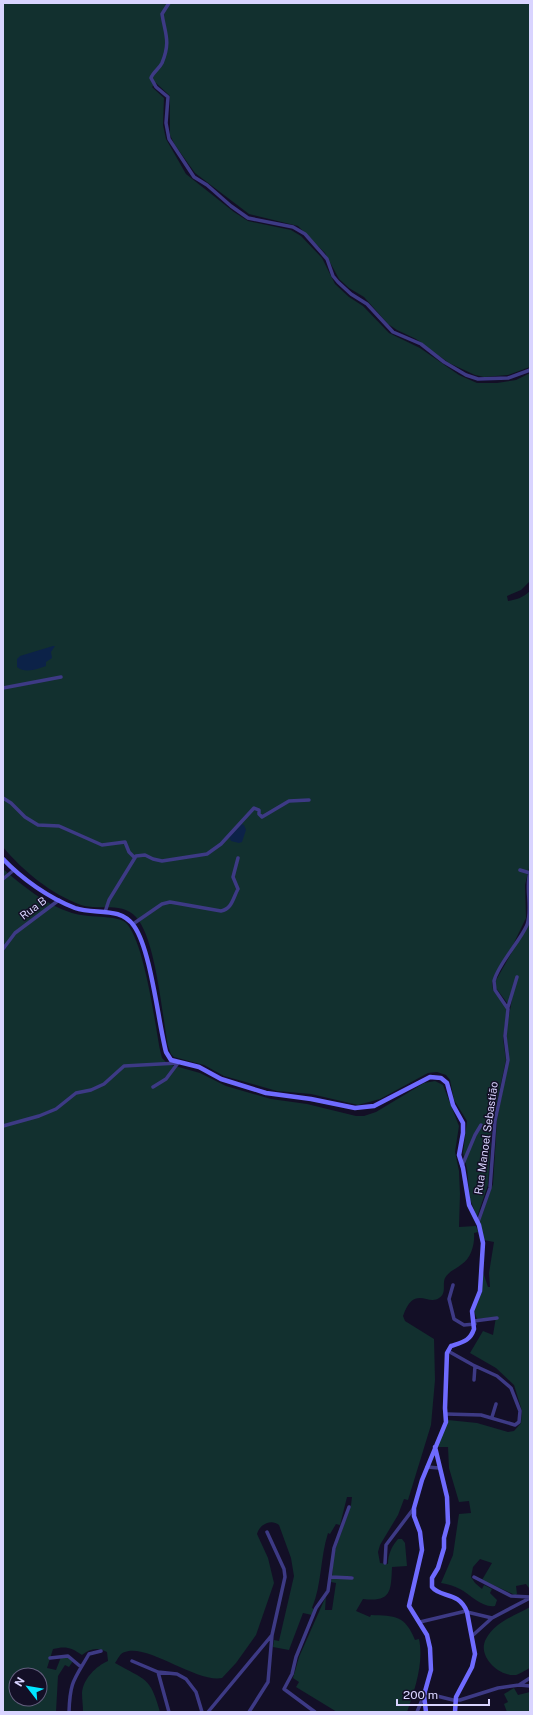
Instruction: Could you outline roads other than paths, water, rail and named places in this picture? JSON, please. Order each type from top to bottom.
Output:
[{"type":"street","points":[[169,3],[162,14],[168,36],[165,53],[161,65],[151,78],[156,87],[168,97],[166,123],[168,139],[194,177],[248,218],[293,227],[304,234],[326,259],[333,276],[338,282],[350,294],[367,304],[386,326],[397,334],[421,344],[459,371],[473,378],[483,380],[514,377],[530,370]]},
{"type":"street","points":[[3,688],[61,677]]},
{"type":"street","points":[[3,798],[11,803],[25,817],[35,823],[59,826],[105,846],[125,842],[129,852],[134,857]]},
{"type":"street","points":[[105,912],[109,900],[134,857],[145,855],[162,861],[207,854],[221,844],[254,808],[259,810],[259,814],[262,816],[289,802],[309,800]]},
{"type":"street","points":[[132,924],[166,902],[176,902],[222,911],[228,909],[238,889],[233,877],[238,858]]},
{"type":"street","points":[[3,859],[14,870],[58,900],[82,910],[122,915],[132,924],[140,938],[148,964],[166,1052],[171,1060],[199,1067],[221,1079],[266,1093],[312,1099],[355,1108],[374,1106],[430,1077],[441,1078],[447,1083],[453,1105],[463,1123],[463,1133],[458,1151],[469,1205],[478,1223],[483,1245],[480,1293],[472,1309],[475,1322],[473,1332],[462,1344],[453,1346],[448,1350],[446,1356],[446,1422],[427,1467],[414,1508],[414,1516],[420,1532],[422,1550],[409,1606],[410,1610],[420,1622],[427,1635],[431,1655],[431,1674],[417,1712]]},
{"type":"street","points":[[3,879],[14,870]]},
{"type":"street","points":[[508,1008],[495,990],[494,982],[527,924],[529,910],[527,881],[530,872],[520,870]]},
{"type":"street","name":"Rua B","points":[[3,949],[15,933],[58,900]]},
{"type":"street","name":"Rua Manoel Sebastião","points":[[478,1223],[490,1188],[495,1121],[508,1060],[505,1036],[508,1008],[517,977]]},
{"type":"street","points":[[153,1087],[166,1079],[178,1062]]},
{"type":"street","points":[[3,1126],[39,1116],[56,1109],[76,1093],[91,1090],[104,1084],[124,1066],[178,1062]]},
{"type":"street","points":[[462,1166],[475,1135],[481,1125]]},
{"type":"street","points":[[453,1285],[449,1299],[454,1318],[464,1325],[497,1318]]},
{"type":"street","points":[[446,1414],[464,1413],[492,1417],[516,1425],[519,1422],[520,1411],[510,1388],[500,1378],[475,1366],[448,1350]]},
{"type":"street","points":[[474,1380],[475,1366]]},
{"type":"street","points":[[492,1417],[496,1404]]},
{"type":"street","points":[[435,1447],[447,1497],[448,1523],[444,1538],[444,1548],[438,1568],[432,1578],[432,1587],[434,1590],[457,1599],[467,1612],[475,1654],[474,1662],[455,1700],[455,1712]]},
{"type":"street","points":[[427,1467],[439,1468]]},
{"type":"street","points":[[315,1712],[284,1689],[292,1674],[296,1657],[316,1608],[328,1590],[334,1548],[349,1507]]},
{"type":"street","points":[[385,1563],[386,1545],[414,1508]]},
{"type":"street","points":[[249,1712],[268,1682],[272,1635],[285,1575],[267,1532]]},
{"type":"street","points":[[331,1577],[352,1578]]},
{"type":"street","points":[[474,1577],[511,1596],[530,1598]]},
{"type":"street","points":[[472,1636],[492,1618],[530,1598]]},
{"type":"street","points":[[420,1622],[467,1612],[492,1618]]},
{"type":"street","points":[[208,1712],[272,1635]]},
{"type":"street","points":[[69,1712],[71,1684],[90,1654],[101,1651]]},
{"type":"street","points":[[50,1658],[68,1656],[81,1667]]},
{"type":"street","points":[[132,1661],[158,1672],[177,1674],[188,1680],[196,1692],[202,1712]]},
{"type":"street","points":[[158,1672],[169,1712]]},
{"type":"street","points":[[519,1685],[530,1678]]},
{"type":"street","points":[[424,1694],[455,1700],[498,1688],[519,1685],[530,1686]]},
{"type":"street","points":[[424,1694],[426,1712]]},
{"type":"water","points":[[55,646],[51,652],[52,658],[46,662],[46,666],[28,671],[17,667],[17,659],[20,656]]},
{"type":"water","points":[[241,824],[244,825],[246,830],[242,842],[239,843],[231,841],[229,837]]}]
